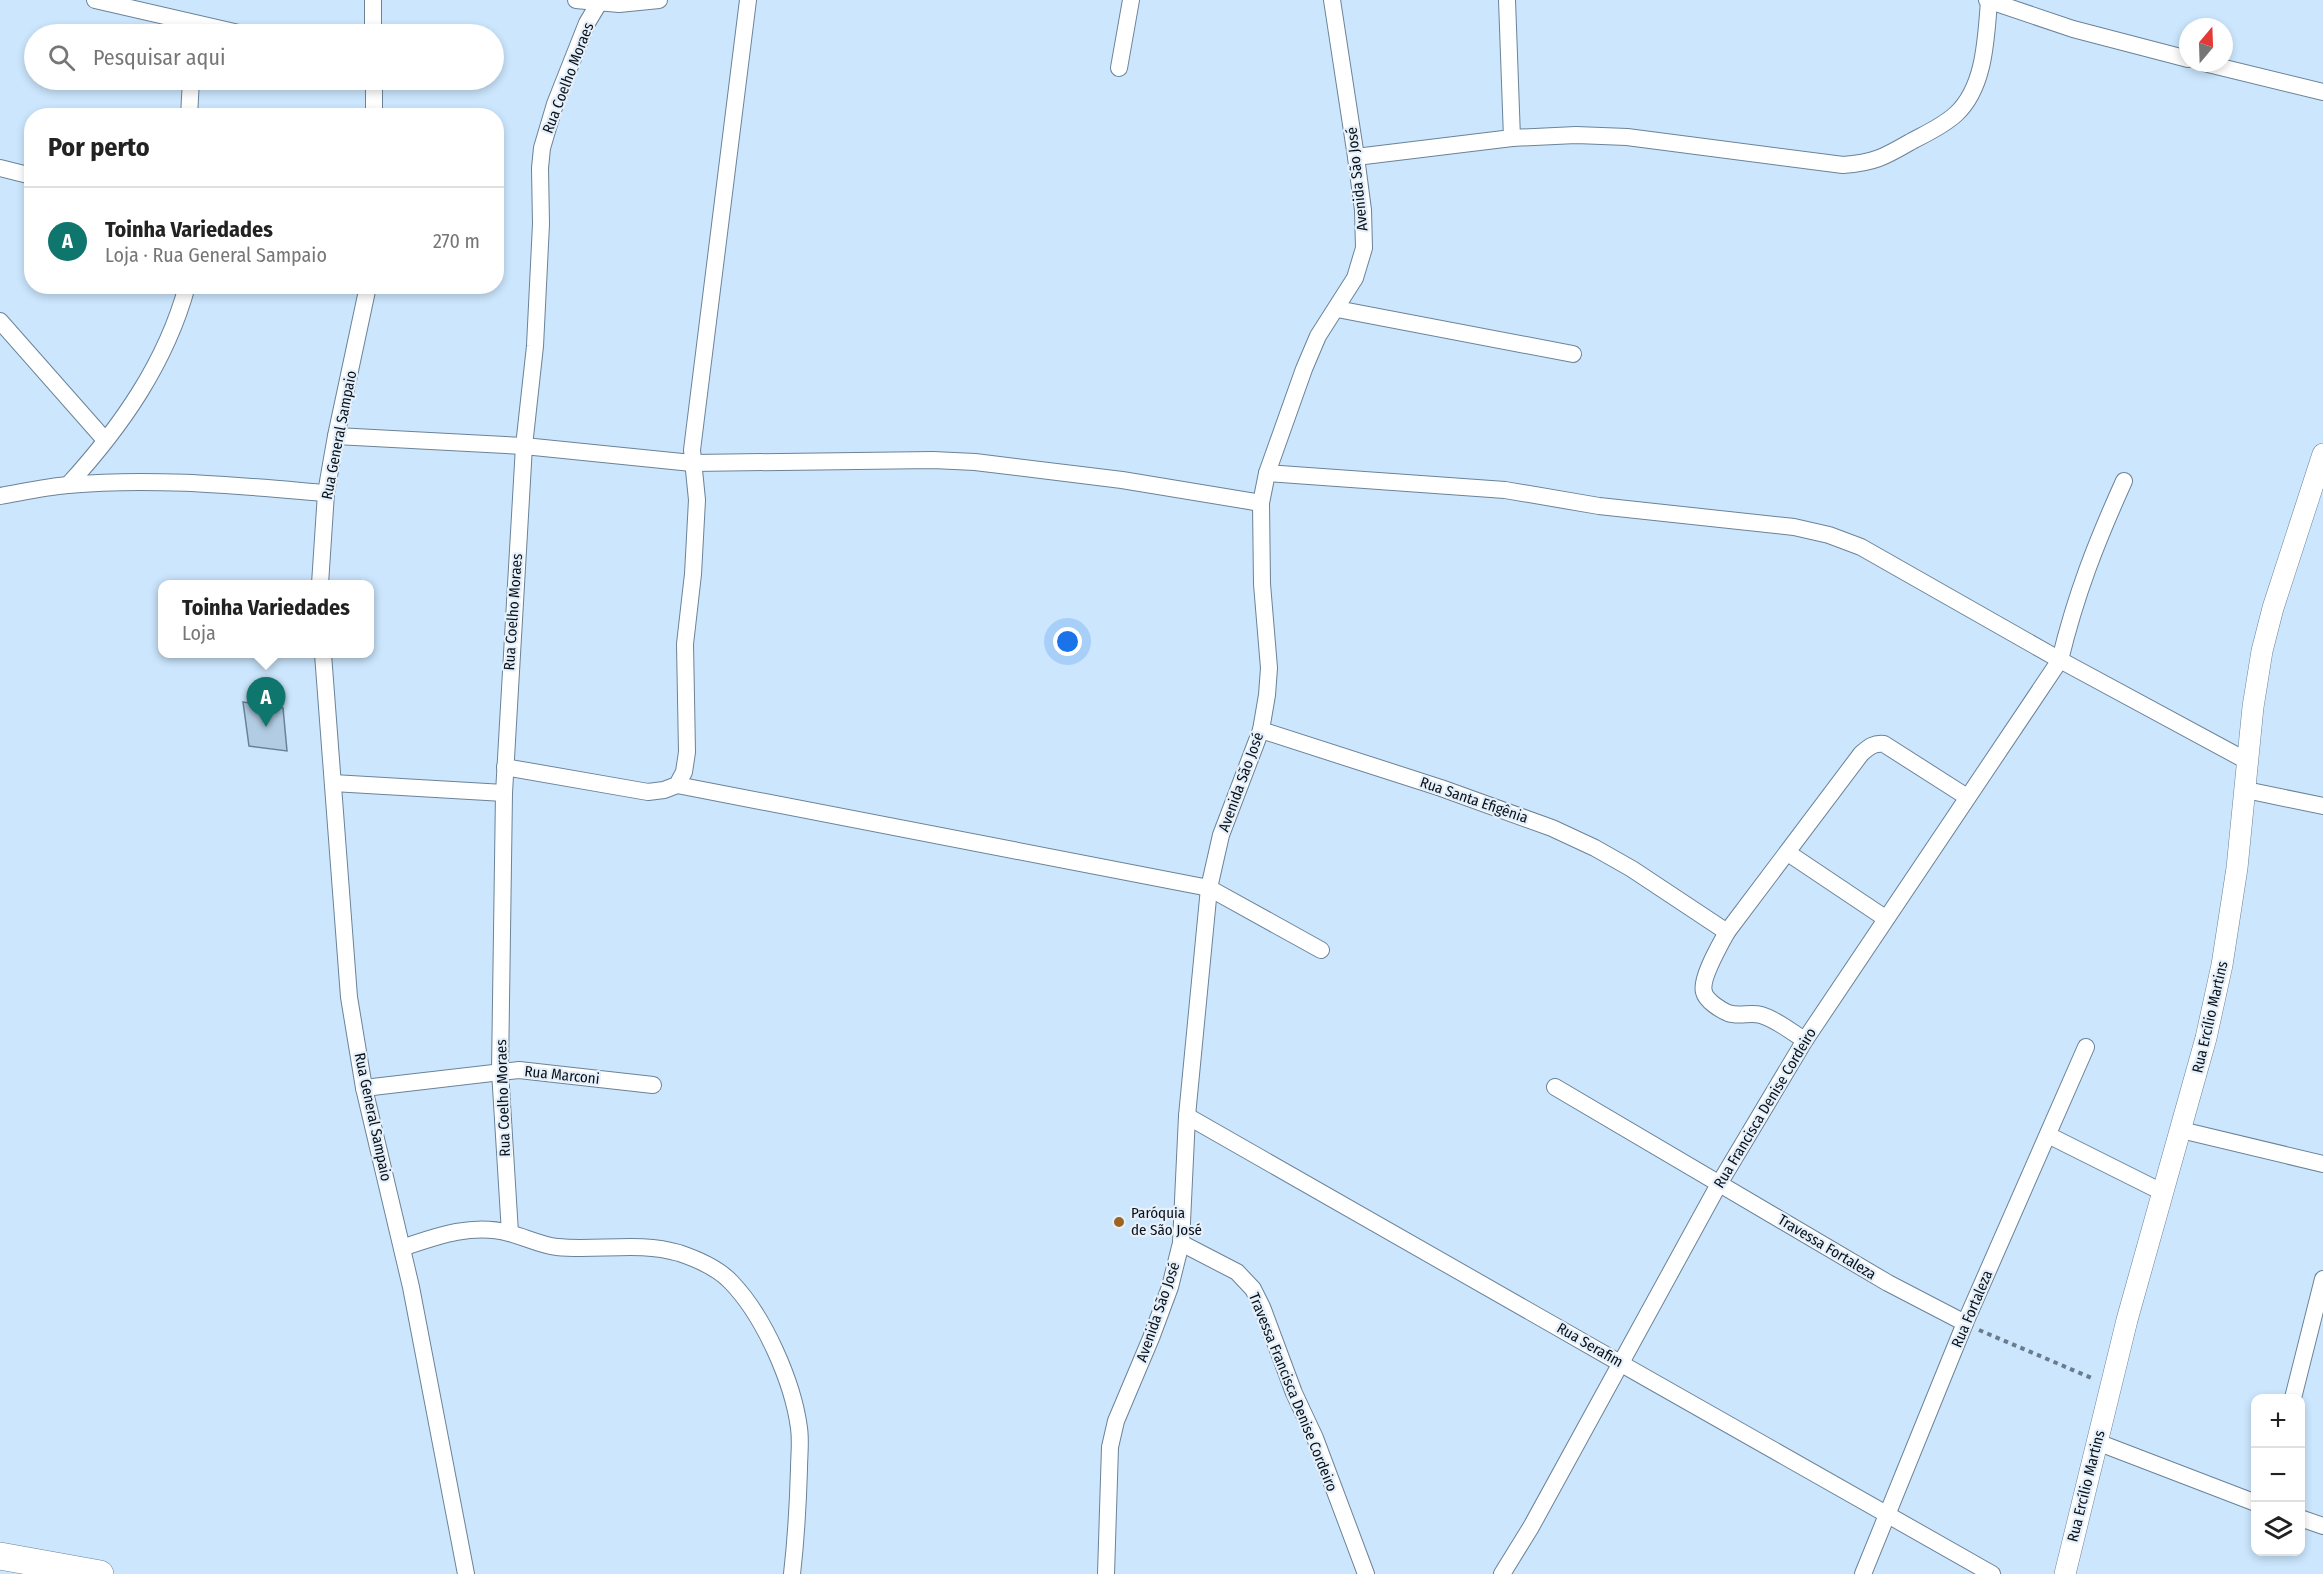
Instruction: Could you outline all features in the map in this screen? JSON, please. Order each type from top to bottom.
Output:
[{"type":"main road","points":[[0,1556],[100,1574]]},
{"type":"street","points":[[95,0],[177,24]]},
{"type":"street","points":[[373,0],[373,24]]},
{"type":"street","points":[[576,0],[599,3],[659,0]]},
{"type":"street","points":[[677,785],[684,772],[687,752],[685,644],[693,574],[697,500],[692,463],[748,0]]},
{"type":"street","points":[[1119,68],[1131,0]]},
{"type":"street","name":"Avenida São José","points":[[1106,1574],[1110,1447],[1116,1421],[1170,1287],[1181,1243],[1187,1116],[1209,888],[1221,835],[1261,730],[1269,668],[1262,584],[1261,503],[1267,473],[1304,369],[1318,336],[1355,278],[1364,248],[1363,210],[1332,0]]},
{"type":"street","points":[[1507,0],[1512,138]]},
{"type":"street","points":[[1356,157],[1512,138],[1576,135],[1627,137],[1843,165],[1863,164],[1881,159],[1943,124],[1966,103],[1976,84],[1986,40],[1986,0],[2073,29],[2179,57]]},
{"type":"street","name":"Rua Coelho Moraes","points":[[510,1233],[500,1071],[504,793],[524,446],[535,346],[542,148],[577,46],[599,3]]},
{"type":"street","points":[[2233,70],[2323,92]]},
{"type":"street","points":[[189,108],[190,90]]},
{"type":"street","points":[[374,90],[374,108]]},
{"type":"street","points":[[0,168],[24,175]]},
{"type":"street","points":[[68,485],[146,384],[170,339],[184,294]]},
{"type":"street","name":"Rua General Sampaio","points":[[320,580],[326,493],[366,294]]},
{"type":"street","points":[[1337,309],[1573,354]]},
{"type":"street","points":[[0,321],[105,440]]},
{"type":"street","points":[[336,436],[524,446],[692,463],[933,460],[975,462],[1122,480],[1261,503]]},
{"type":"street","name":"Rua Ercílio Martins","points":[[2065,1574],[2127,1320],[2206,1038],[2222,965],[2237,868],[2247,761],[2262,651],[2273,608],[2323,454]]},
{"type":"street","points":[[1267,473],[1494,489],[1599,506],[1762,522],[1829,535],[1861,547],[2060,660],[2247,761]]},
{"type":"street","points":[[2060,660],[2073,606],[2086,568],[2124,481]]},
{"type":"street","points":[[0,496],[68,485],[134,483],[208,484],[326,493]]},
{"type":"street","name":"Rua General Sampaio","points":[[323,658],[349,997],[364,1088],[402,1248],[447,1463],[466,1574]]},
{"type":"street","name":"Rua Francisca Denise Cordeiro","points":[[1502,1574],[1531,1527],[1719,1184],[1805,1040],[2060,660]]},
{"type":"street","name":"Rua Santa Efigênia","points":[[1261,730],[1441,788],[1552,828],[1595,848],[1676,897],[1727,932]]},
{"type":"street","points":[[1805,1040],[1767,1017],[1753,1013],[1737,1015],[1727,1013],[1706,998],[1703,991],[1705,980],[1727,932],[1861,754],[1876,744],[1884,744],[1967,797]]},
{"type":"street","points":[[505,767],[648,792],[664,790],[677,785],[1209,888],[1321,950]]},
{"type":"street","points":[[333,783],[504,793]]},
{"type":"street","points":[[2246,790],[2323,806]]},
{"type":"street","points":[[1788,853],[1885,918]]},
{"type":"street","name":"Rua Fortaleza","points":[[1863,1574],[1965,1323],[2086,1047]]},
{"type":"street","name":"Rua Marconi","points":[[364,1088],[500,1071],[550,1072],[653,1085]]},
{"type":"street","name":"Travessa Fortaleza","points":[[1555,1087],[1887,1283],[1965,1323]]},
{"type":"street","name":"Rua Serafim","points":[[1187,1116],[1621,1362],[1743,1435],[1992,1574]]},
{"type":"street","points":[[2181,1130],[2323,1164]]},
{"type":"street","points":[[2048,1135],[2164,1192]]},
{"type":"street","points":[[402,1248],[454,1232],[482,1229],[510,1233],[558,1247],[656,1248],[679,1253],[702,1262],[730,1280],[750,1304],[770,1341],[796,1406],[800,1431],[800,1453],[798,1512],[792,1574]]},
{"type":"street","name":"Travessa Francisca Denise Cordeiro","points":[[1181,1243],[1237,1272],[1253,1289],[1294,1393],[1315,1438],[1366,1574]]},
{"type":"street","points":[[2294,1394],[2323,1279]]},
{"type":"street","points":[[2097,1442],[2253,1502]]},
{"type":"street","points":[[2305,1519],[2323,1526]]},
{"type":"path","points":[[1965,1323],[2111,1386]]},
{"type":"building","points":[[243,702],[283,708],[287,751],[249,746]]},
{"type":"place","name":"Toinha Variedades","points":[[266,727]]},
{"type":"place","name":"Paróquia de São José","points":[[1119,1222]]}]
